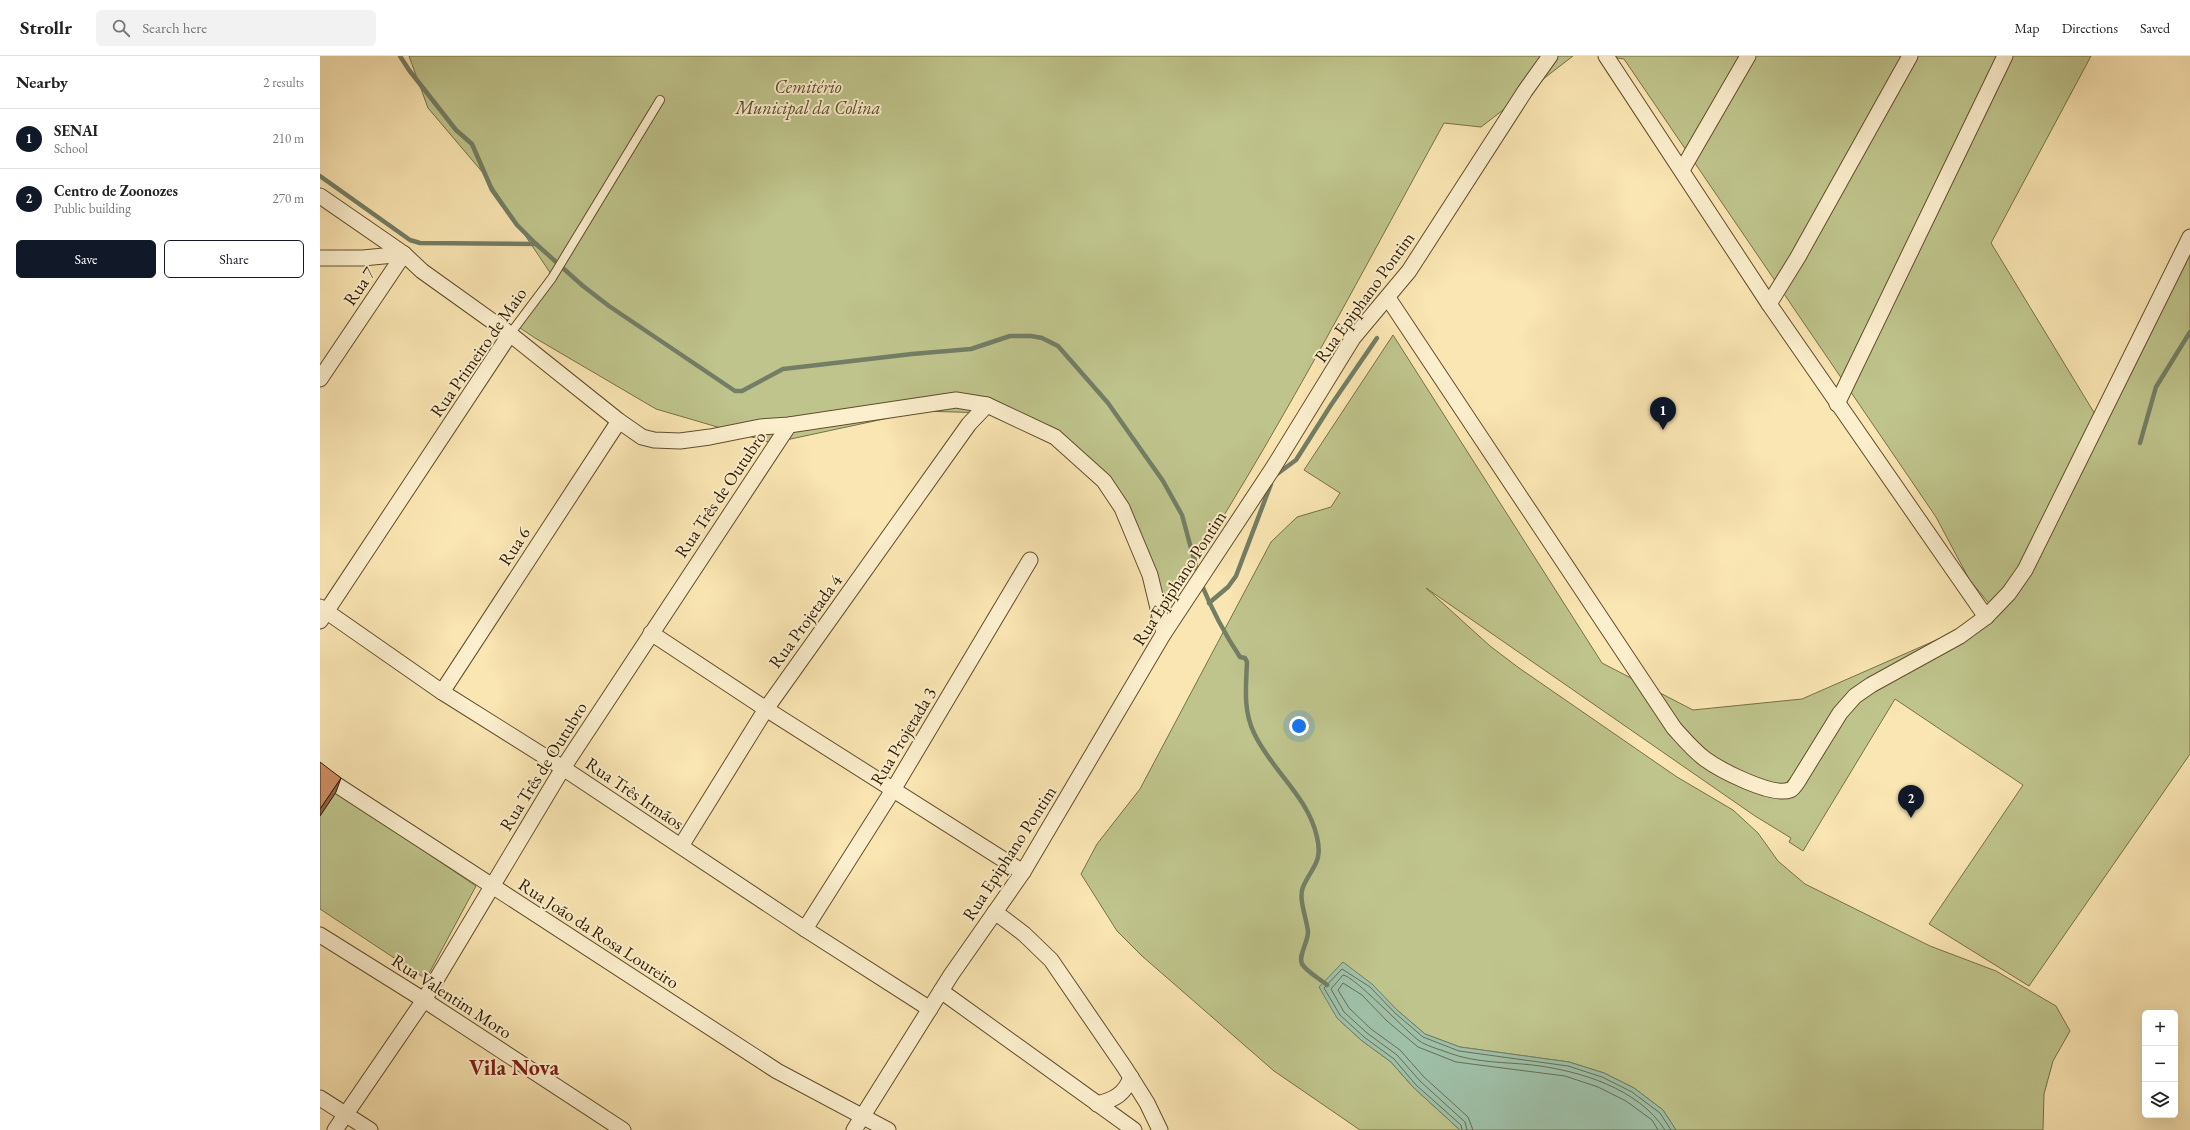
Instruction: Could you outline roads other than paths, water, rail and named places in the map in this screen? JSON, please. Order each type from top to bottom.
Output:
[{"type":"street","name":"Rua Epiphano Pontim","points":[[854,1130],[941,991],[1023,872],[1164,633],[1273,468],[1353,338],[1388,298],[1409,271],[1550,56]]},
{"type":"street","points":[[1606,56],[1769,304],[1986,617]]},
{"type":"street","points":[[1682,170],[1748,56]]},
{"type":"street","points":[[1769,304],[1798,257],[1910,56]]},
{"type":"street","points":[[1837,404],[2006,56]]},
{"type":"street","points":[[320,196],[404,254],[422,271],[510,334],[619,421],[642,437],[664,441],[710,437],[760,427],[789,425],[956,400],[987,405],[1055,437],[1104,481],[1122,508],[1144,562],[1164,633]]},
{"type":"street","points":[[1388,298],[1674,728],[1690,746],[1706,760],[1760,788],[1779,791],[1790,790],[1798,781],[1840,713],[1856,696],[1871,685],[1960,636],[1986,617],[2009,593],[2025,570],[2190,237]]},
{"type":"street","points":[[320,258],[363,258],[404,254]]},
{"type":"street","name":"Rua 7","points":[[320,379],[404,254]]},
{"type":"street","name":"Rua Primeiro de Maio","points":[[322,613],[510,334]]},
{"type":"street","name":"Rua Projetada 4","points":[[681,846],[766,709],[969,424],[987,405]]},
{"type":"street","name":"Rua 6","points":[[442,692],[619,421]]},
{"type":"street","name":"Rua Três de Outubro","points":[[335,1130],[424,1000],[563,768],[789,425]]},
{"type":"street","name":"Rua Projetada 3","points":[[805,929],[893,790],[1030,560]]},
{"type":"street","name":"Rua Três Irmãos","points":[[322,613],[442,692],[563,768],[805,929],[930,1009]]},
{"type":"street","points":[[651,633],[766,709],[1023,872]]},
{"type":"street","name":"Rua João da Rosa Loureiro","points":[[320,774],[776,1071],[888,1130]]},
{"type":"street","points":[[995,912],[1024,934],[1051,960],[1131,1077],[1160,1130]]},
{"type":"street","name":"Rua Valentim Moro","points":[[320,935],[424,1000],[623,1130]]},
{"type":"street","points":[[941,991],[1134,1130]]},
{"type":"street","points":[[1097,1104],[1118,1096],[1127,1088],[1131,1077]]},
{"type":"street","points":[[320,1098],[370,1130]]},
{"type":"lane","name":"Rua Primeiro de Maio","points":[[510,334],[552,278],[660,100]]},
{"type":"water","points":[[1343,962],[1372,984],[1397,1010],[1425,1034],[1460,1047],[1569,1062],[1604,1073],[1634,1088],[1663,1110],[1676,1130],[1460,1130],[1413,1087],[1391,1062],[1361,1040],[1337,1018],[1319,987]]},
{"type":"waterway","points":[[400,56],[409,70],[456,130],[472,144],[492,190],[517,225],[583,286],[609,306],[735,391],[742,391],[783,369],[912,354],[971,349],[1010,336],[1031,336],[1042,338],[1058,346],[1108,403],[1163,481],[1182,515],[1198,574]]},
{"type":"waterway","points":[[320,176],[410,240],[420,243],[536,244]]},
{"type":"waterway","points":[[2140,443],[2156,387],[2190,332]]},
{"type":"waterway","points":[[1277,474],[1296,460],[1331,405],[1377,338]]},
{"type":"waterway","points":[[1209,603],[1228,587],[1236,576],[1271,484]]},
{"type":"waterway","points":[[1201,583],[1214,612],[1229,639],[1240,657],[1245,658],[1247,662],[1247,707],[1250,724],[1254,733],[1261,746],[1306,809],[1317,837],[1319,853],[1318,859],[1306,880],[1302,892],[1302,903],[1308,932],[1301,961],[1307,970],[1327,985]]},
{"type":"place","name":"SENAI","points":[[1663,430]]},
{"type":"place","name":"Centro de Zoonozes","points":[[1911,818]]},
{"type":"district","name":"Vila Nova","points":[[514,1067]]},
{"type":"park label","name":"Cemitério Municipal da Colina","points":[[808,96]]}]
